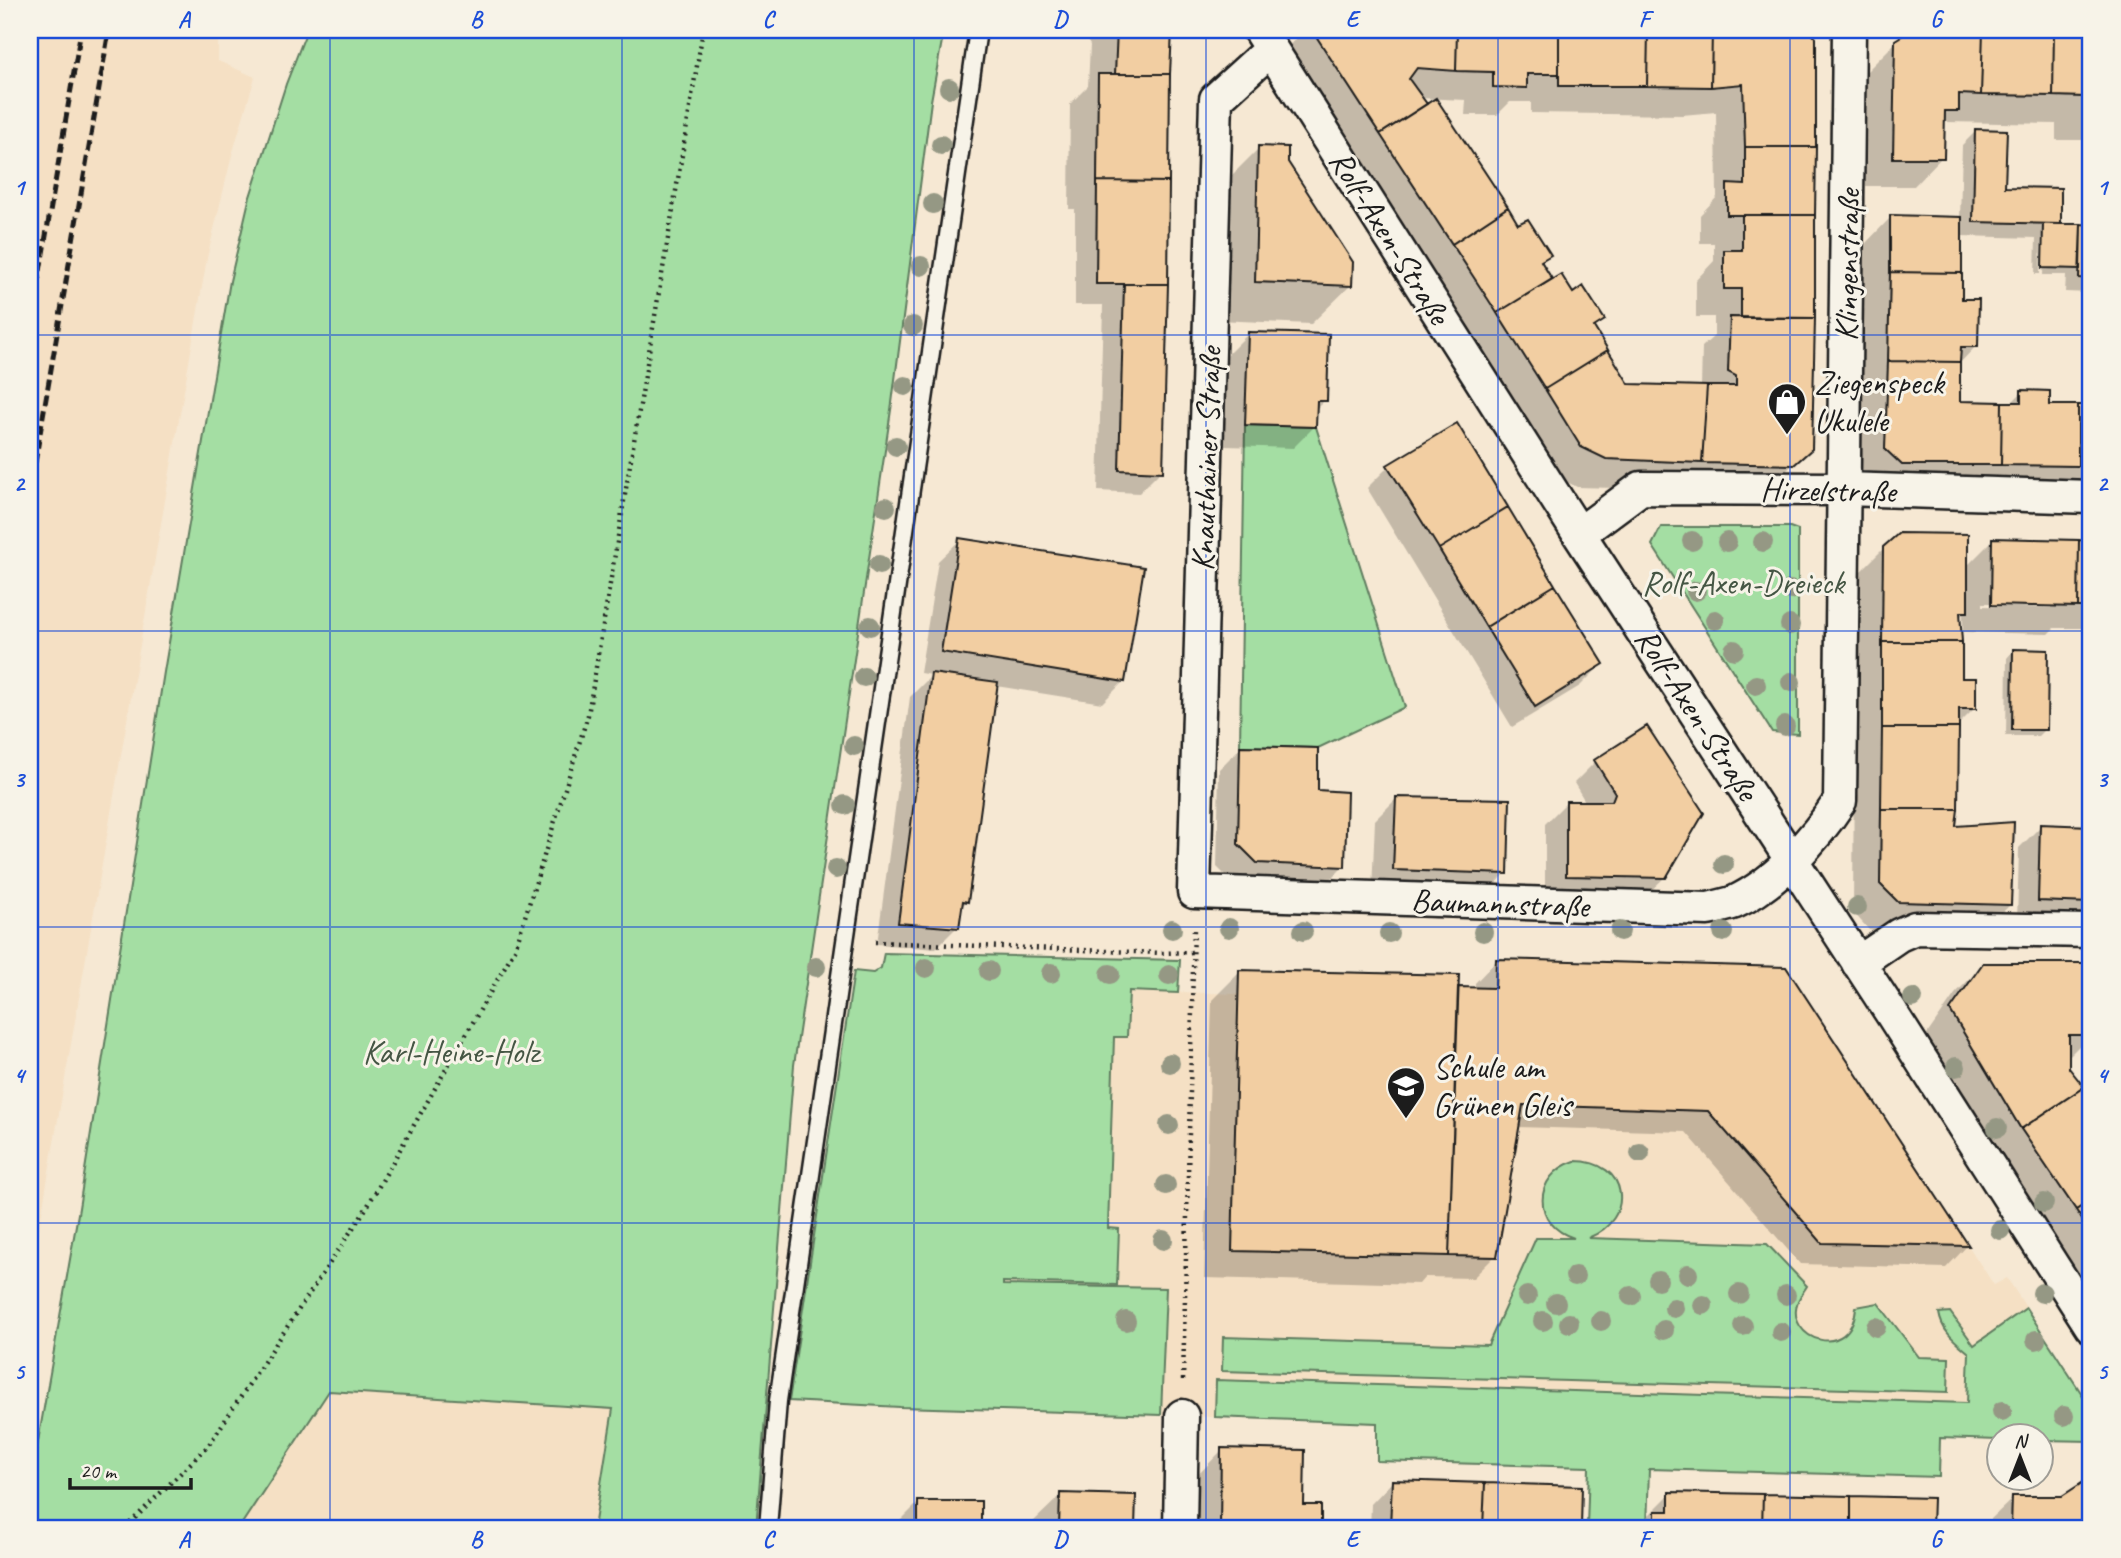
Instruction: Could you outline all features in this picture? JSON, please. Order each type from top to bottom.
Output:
[{"type":"street","name":"Klingenstraße","points":[[1791,861],[1840,801],[1849,30]]},
{"type":"street","name":"Rolf-Axen-Straße","points":[[1265,39],[1579,534],[2091,1326]]},
{"type":"street","name":"Knauthainer Straße","points":[[1194,892],[1216,99],[1265,39]]},
{"type":"street","name":"Hirzelstraße","points":[[1579,534],[1641,488],[1845,489],[2091,497]]},
{"type":"street","name":"Baumannstraße","points":[[1194,892],[1708,909],[1735,902],[1791,861]]},
{"type":"street","points":[[1858,963],[1899,935],[1915,928],[2091,931]]},
{"type":"street","points":[[1180,1528],[1182,1416]]},
{"type":"lane","points":[[768,1528],[778,1401],[978,30]]},
{"type":"path","points":[[125,1528],[208,1446],[367,1207],[515,948],[588,715],[703,30]]},
{"type":"path","points":[[846,940],[1161,953],[1194,952],[1182,1416]]},
{"type":"shaded area","points":[[30,30],[218,30],[218,61],[255,77],[232,155],[207,258],[30,1281]]},
{"type":"shaded area","name":"Schule am Grünen Gleis","points":[[1496,959],[1786,967],[1994,1285],[2007,1278],[2061,1361],[2010,1422],[1984,1422],[1984,1440],[1928,1438],[1928,1402],[1216,1380],[1215,1417],[900,1407],[915,1338],[931,984],[1238,994],[1239,970],[1459,975],[1458,987],[1494,988]]},
{"type":"shaded area","points":[[329,1391],[614,1409],[594,1528],[239,1528]]},
{"type":"green space","name":"Karl-Heine-Holz","points":[[307,30],[944,30],[931,101],[892,403],[794,1065],[756,1528],[594,1528],[613,1409],[329,1391],[239,1528],[30,1528],[30,1487],[79,1208],[164,672],[230,281],[249,200],[286,84]]},
{"type":"green space","points":[[1245,425],[1316,427],[1405,707],[1318,748],[1240,746]]},
{"type":"green space","name":"Rolf-Axen-Dreieck","points":[[1661,527],[1790,527],[1798,530],[1798,734],[1772,732],[1652,545]]},
{"type":"green space","points":[[884,953],[1180,960],[1178,993],[1129,991],[1127,1037],[1114,1037],[1108,1228],[1119,1229],[1117,1285],[1003,1282],[1003,1285],[1166,1288],[1161,1415],[789,1401],[854,971],[873,973],[881,968]]},
{"type":"green space","points":[[1575,1161],[1607,1170],[1616,1180],[1620,1192],[1614,1218],[1588,1238],[1767,1244],[1807,1286],[1798,1301],[1796,1315],[1800,1326],[1809,1335],[1820,1340],[1832,1340],[1843,1335],[1852,1324],[1856,1307],[1878,1303],[1919,1357],[1949,1358],[1948,1392],[1222,1371],[1223,1337],[1488,1345],[1536,1238],[1574,1238],[1560,1232],[1550,1222],[1543,1200],[1551,1177]]},
{"type":"green space","points":[[2026,1308],[2091,1408],[2091,1441],[2054,1440],[2054,1422],[1984,1422],[1984,1440],[1940,1438],[1939,1477],[1649,1469],[1647,1528],[1587,1528],[1589,1467],[1377,1461],[1377,1423],[1215,1417],[1216,1380],[1967,1403],[1969,1353],[1946,1331],[1939,1313],[1950,1312],[1974,1345]]},
{"type":"building","points":[[1117,30],[1172,30],[1170,74],[1115,74]]},
{"type":"building","points":[[1312,30],[1457,30],[1456,71],[1417,68],[1409,79],[1427,104],[1380,134]]},
{"type":"building","points":[[1457,30],[1559,30],[1559,74],[1527,74],[1527,88],[1493,87],[1493,72],[1456,71]]},
{"type":"building","points":[[1559,30],[1648,30],[1647,86],[1559,86]]},
{"type":"building","points":[[1648,30],[1712,30],[1711,87],[1647,86]]},
{"type":"building","points":[[1712,30],[1808,30],[1816,38],[1816,147],[1745,147],[1743,84],[1711,87]]},
{"type":"building","points":[[1911,30],[1983,30],[1981,95],[1959,94],[1959,111],[1945,111],[1944,158],[1893,158],[1895,40]]},
{"type":"building","points":[[1983,30],[2054,31],[2053,96],[1981,95]]},
{"type":"building","points":[[2054,31],[2091,32],[2091,112],[2084,112],[2084,97],[2053,96]]},
{"type":"building","points":[[1098,74],[1170,74],[1169,182],[1097,181]]},
{"type":"building","points":[[1436,98],[1508,207],[1452,244],[1380,134]]},
{"type":"building","points":[[1975,129],[2007,130],[2005,187],[2061,188],[2061,224],[1973,222]]},
{"type":"building","points":[[1258,146],[1288,147],[1288,162],[1353,262],[1352,286],[1255,282]]},
{"type":"building","points":[[1745,147],[1816,147],[1815,215],[1727,215],[1727,184],[1745,185]]},
{"type":"building","points":[[1097,181],[1169,182],[1168,284],[1096,284]]},
{"type":"building","points":[[1508,207],[1518,224],[1528,219],[1551,255],[1541,261],[1552,279],[1497,313],[1452,244]]},
{"type":"building","points":[[1742,215],[1815,215],[1815,318],[1741,318],[1741,289],[1724,289],[1724,250],[1742,250]]},
{"type":"building","points":[[1890,215],[1962,217],[1962,273],[1890,272]]},
{"type":"building","points":[[2043,224],[2081,224],[2080,269],[2042,268]]},
{"type":"building","points":[[2081,224],[2091,225],[2091,279],[2079,278]]},
{"type":"building","points":[[1890,272],[1962,273],[1962,299],[1979,299],[1978,347],[1961,347],[1960,362],[1888,361]]},
{"type":"building","points":[[1561,274],[1573,293],[1583,286],[1605,320],[1594,327],[1608,350],[1545,389],[1497,313]]},
{"type":"building","points":[[1124,284],[1168,284],[1163,472],[1119,470]]},
{"type":"building","points":[[1730,317],[1815,318],[1812,449],[1794,465],[1702,463],[1707,386],[1736,386],[1736,376],[1728,372]]},
{"type":"building","points":[[1248,332],[1329,334],[1327,401],[1317,401],[1316,427],[1245,425]]},
{"type":"building","points":[[1608,350],[1629,384],[1707,386],[1702,463],[1606,459],[1581,447],[1545,389]]},
{"type":"building","points":[[1888,361],[1960,362],[1960,401],[2002,402],[2001,465],[1902,465],[1885,449]]},
{"type":"building","points":[[2021,390],[2050,391],[2050,405],[2078,405],[2078,466],[2001,465],[2002,402],[2021,402]]},
{"type":"building","points":[[2078,405],[2091,405],[2091,466],[2078,466]]},
{"type":"building","points":[[1457,423],[1508,507],[1439,549],[1387,465]]},
{"type":"building","points":[[1508,507],[1555,585],[1486,627],[1439,549]]},
{"type":"building","points":[[1899,533],[1968,534],[1968,612],[1960,612],[1962,642],[1882,642],[1883,547]]},
{"type":"building","points":[[959,538],[1144,567],[1125,682],[941,652]]},
{"type":"building","points":[[1992,538],[2079,540],[2078,607],[1991,605]]},
{"type":"building","points":[[2079,540],[2091,541],[2091,607],[2078,607]]},
{"type":"building","points":[[1555,585],[1604,664],[1535,707],[1486,627]]},
{"type":"building","points":[[1882,642],[1962,642],[1962,678],[1976,678],[1976,709],[1959,709],[1959,728],[1882,728]]},
{"type":"building","points":[[2013,649],[2048,650],[2047,730],[2012,730]]},
{"type":"building","points":[[931,673],[998,682],[968,902],[963,901],[959,928],[898,923]]},
{"type":"building","points":[[1647,726],[1704,813],[1666,878],[1566,876],[1566,801],[1612,801],[1615,793],[1594,760]]},
{"type":"building","points":[[1882,728],[1959,728],[1958,809],[1881,809]]},
{"type":"building","points":[[1240,746],[1318,748],[1318,790],[1347,792],[1345,867],[1257,863],[1238,844]]},
{"type":"building","points":[[1396,797],[1510,799],[1508,874],[1393,870]]},
{"type":"building","points":[[1881,809],[1958,809],[1956,826],[2014,822],[2011,905],[1898,902],[1880,884]]},
{"type":"building","points":[[2040,824],[2091,826],[2091,903],[2038,901]]},
{"type":"building","points":[[1496,959],[1786,967],[1969,1246],[1822,1243],[1708,1111],[1523,1105],[1497,1257],[1449,1256],[1458,987],[1495,988]]},
{"type":"building","points":[[1983,963],[2091,963],[2091,1035],[2069,1035],[2069,1068],[2084,1087],[2021,1129],[1950,1010]]},
{"type":"building","points":[[1239,970],[1459,975],[1449,1256],[1232,1251]]},
{"type":"building","points":[[2084,1087],[2091,1098],[2091,1200],[2076,1210],[2021,1129]]},
{"type":"building","points":[[2091,1200],[2091,1234],[2076,1210]]},
{"type":"building","points":[[1221,1448],[1305,1450],[1304,1505],[1321,1505],[1321,1528],[1220,1528]]},
{"type":"building","points":[[2091,1477],[2091,1528],[2011,1528],[2012,1496],[2062,1496]]},
{"type":"building","points":[[1392,1480],[1485,1483],[1483,1528],[1390,1528]]},
{"type":"building","points":[[1485,1483],[1582,1486],[1581,1528],[1483,1528]]},
{"type":"building","points":[[1669,1492],[1763,1494],[1762,1528],[1655,1528],[1655,1511],[1669,1511]]},
{"type":"building","points":[[1060,1493],[1136,1495],[1135,1528],[1059,1528]]},
{"type":"building","points":[[1763,1494],[1851,1496],[1851,1528],[1762,1528]]},
{"type":"building","points":[[1851,1496],[1933,1498],[1932,1528],[1851,1528]]},
{"type":"building","points":[[918,1501],[981,1501],[981,1528],[918,1528]]},
{"type":"railway","points":[[30,330],[81,30]]},
{"type":"railway","points":[[30,492],[109,30]]},
{"type":"place","name":"Ziegenspeck Ukulele","points":[[1787,436]]},
{"type":"place","name":"Schule am Grünen Gleis","points":[[1406,1120]]}]
